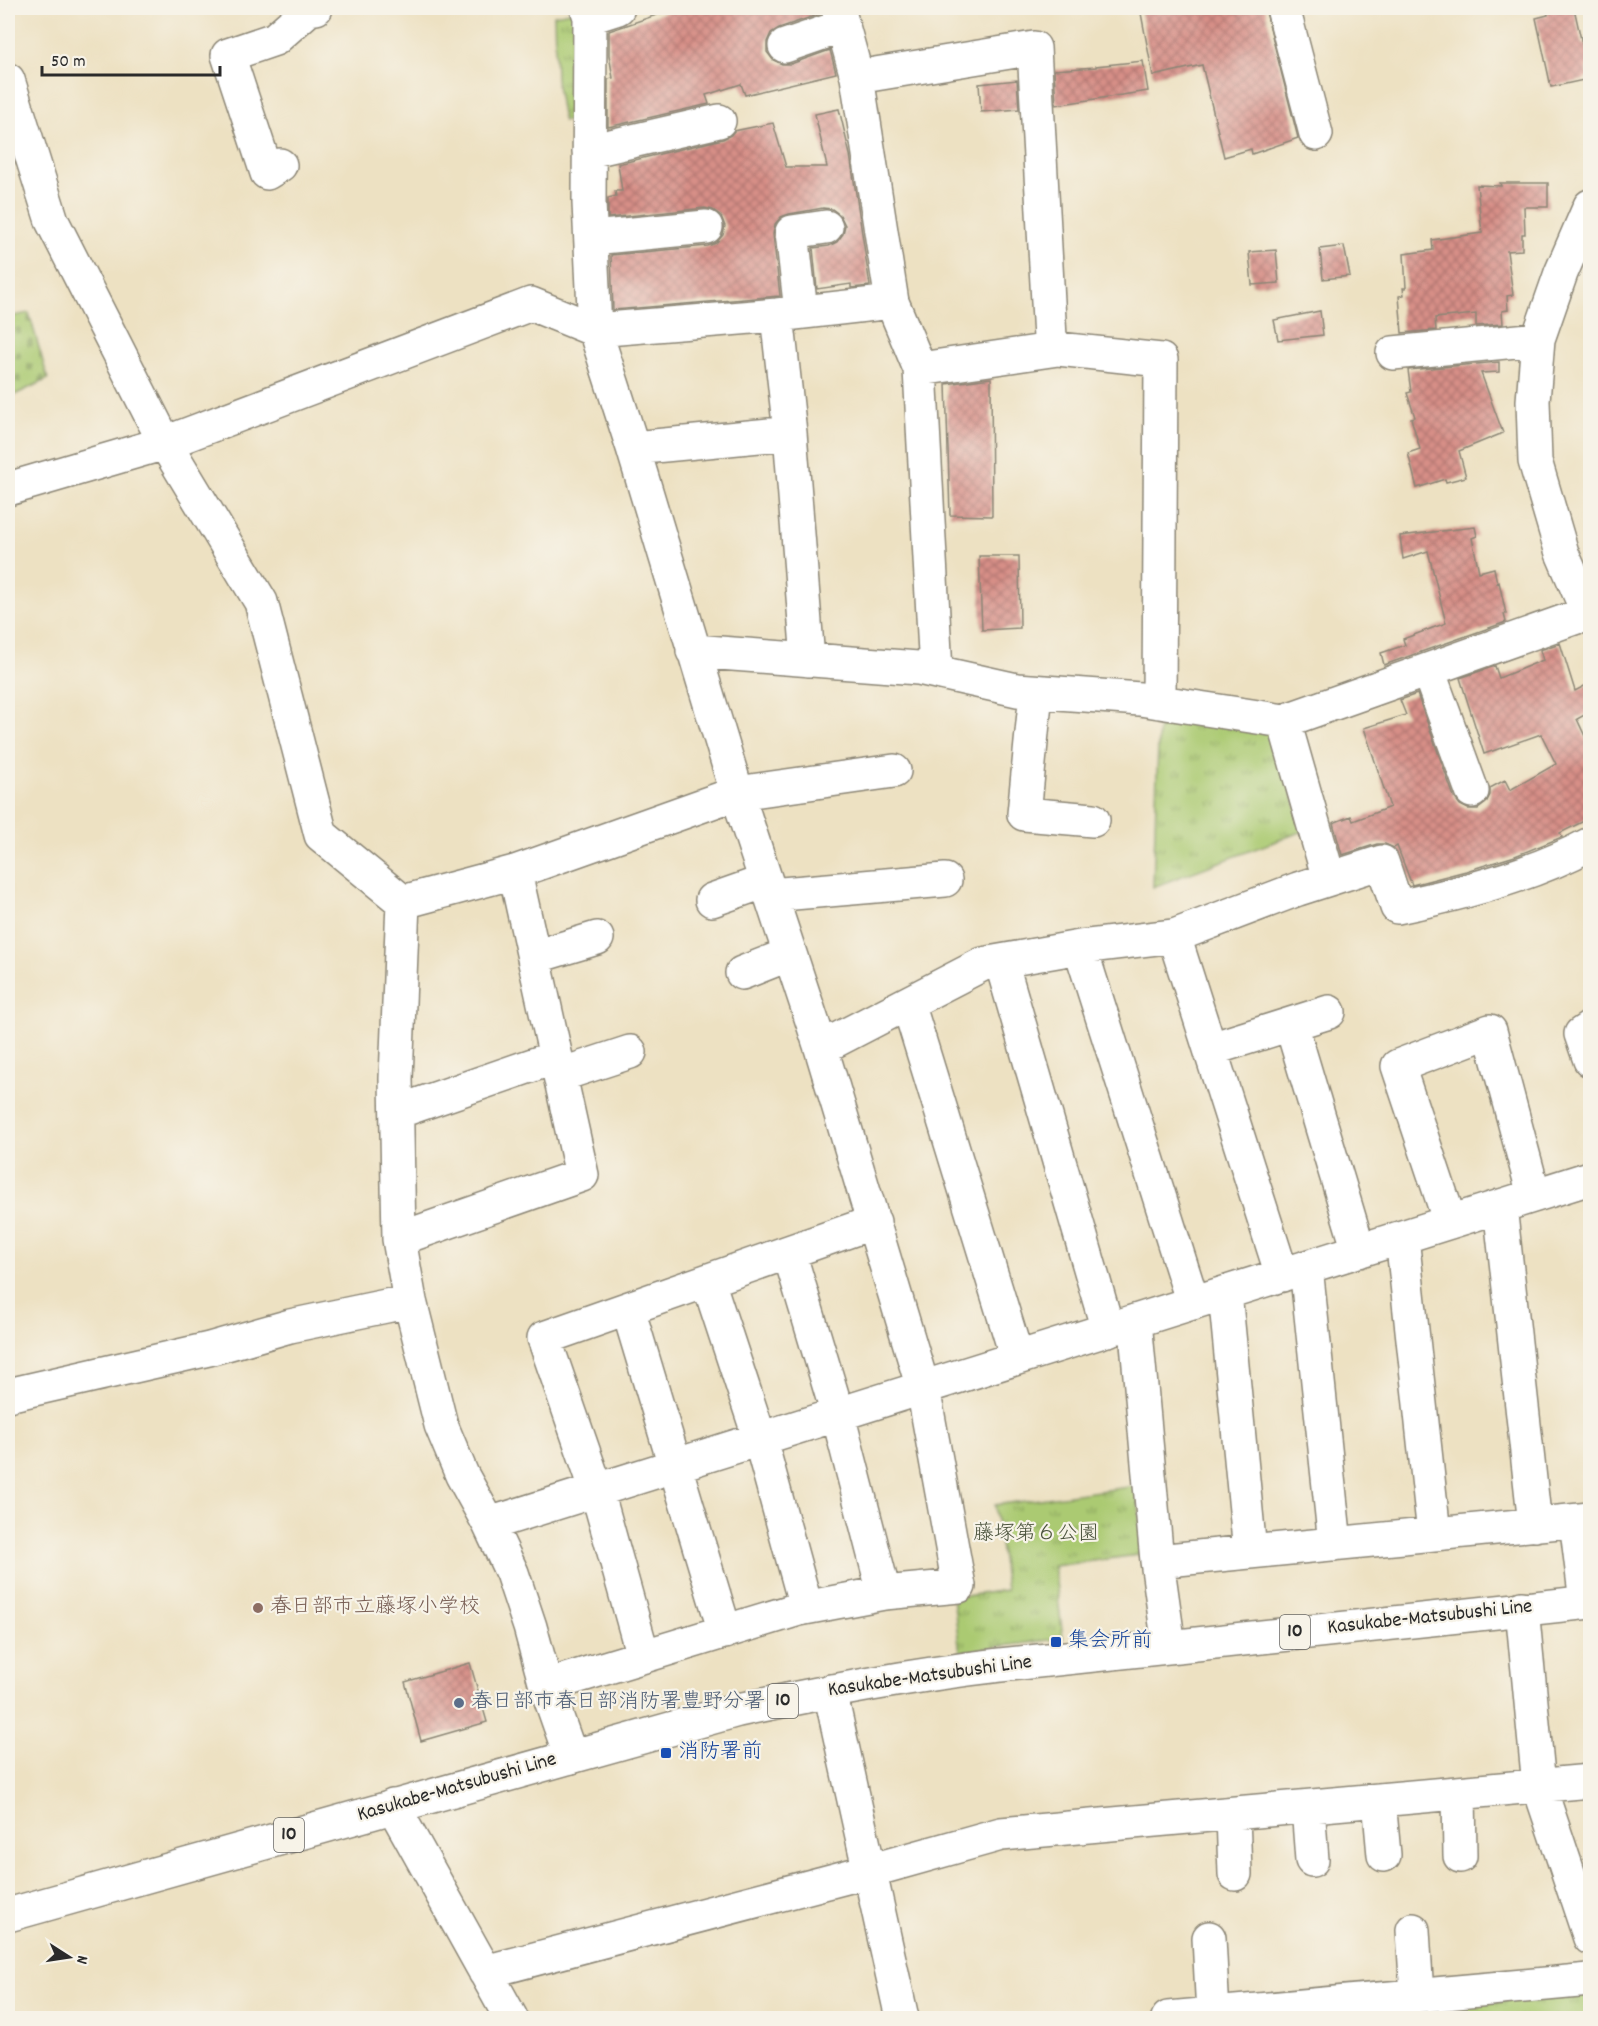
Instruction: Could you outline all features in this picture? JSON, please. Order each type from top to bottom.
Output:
[{"type":"street","points":[[280,165],[267,173],[228,55],[275,39],[309,9],[316,8]]},
{"type":"street","points":[[1283,8],[1316,134]]},
{"type":"street","points":[[546,1686],[806,1607],[884,1593],[959,1586],[923,1388],[821,1048],[737,794],[633,448],[595,330],[589,151],[598,10]]},
{"type":"street","points":[[785,46],[841,17],[857,77],[892,302],[921,369],[936,672]]},
{"type":"street","points":[[857,77],[1034,48],[1050,338],[1058,349]]},
{"type":"street","points":[[8,80],[52,221],[165,443],[261,602],[321,835],[403,902]]},
{"type":"street","points":[[589,151],[719,121]]},
{"type":"street","points":[[693,651],[918,668],[1017,690],[1159,702],[1284,721],[1589,615],[1562,553],[1535,461],[1533,401],[1538,339],[1561,273],[1590,206]]},
{"type":"street","points":[[592,238],[706,227]]},
{"type":"street","points":[[808,660],[790,433],[789,314],[792,232],[826,227]]},
{"type":"street","points":[[8,489],[165,443],[531,304],[595,330],[789,314],[892,302]]},
{"type":"street","points":[[1393,353],[1538,339]]},
{"type":"street","points":[[921,369],[1058,349],[1161,360],[1159,702]]},
{"type":"street","points":[[633,448],[790,433]]},
{"type":"street","points":[[1428,670],[1472,791]]},
{"type":"street","points":[[1036,692],[1024,814],[1093,820]]},
{"type":"street","points":[[1284,721],[1329,879]]},
{"type":"street","points":[[403,902],[515,872],[737,794],[894,771]]},
{"type":"street","points":[[821,1048],[983,964],[1080,947],[1174,936],[1382,862],[1397,908],[1457,895],[1566,858],[1590,844]]},
{"type":"street","points":[[399,1239],[582,1175],[515,872]]},
{"type":"street","points":[[712,900],[768,888],[945,880]]},
{"type":"street","points":[[403,902],[396,1079],[399,1239],[410,1301],[441,1425],[462,1475],[512,1573],[546,1686],[571,1757]]},
{"type":"street","points":[[1174,936],[1210,1049],[1294,1271],[1335,1544]]},
{"type":"street","points":[[534,957],[597,938]]},
{"type":"street","points":[[1080,947],[1193,1303]]},
{"type":"street","points":[[742,973],[790,954]]},
{"type":"street","points":[[1001,961],[1121,1325],[1169,1646]]},
{"type":"street","points":[[908,1003],[1017,1358]]},
{"type":"street","points":[[1210,1049],[1329,1012]]},
{"type":"street","points":[[1291,1024],[1359,1251]]},
{"type":"street","points":[[1590,1028],[1581,1034],[1590,1060]]},
{"type":"street","points":[[1450,1222],[1398,1066],[1490,1031],[1534,1195]]},
{"type":"street","points":[[397,1112],[558,1066],[630,1052]]},
{"type":"street","points":[[489,1524],[1590,1178]]},
{"type":"street","points":[[1500,1206],[1535,1525]]},
{"type":"street","points":[[643,1656],[597,1491],[544,1338],[874,1222]]},
{"type":"street","points":[[1402,1237],[1434,1534]]},
{"type":"street","points":[[789,1252],[838,1415],[884,1593]]},
{"type":"street","points":[[708,1281],[760,1439],[806,1607]]},
{"type":"street","points":[[1225,1293],[1250,1552]]},
{"type":"street","points":[[8,1395],[209,1349],[290,1326],[410,1301]]},
{"type":"street","points":[[628,1309],[725,1632]]},
{"type":"street","points":[[1157,1561],[1583,1520],[1588,1602]]},
{"type":"street","name":"Kasukabe-Matsubushi Line","points":[[8,1914],[738,1710],[830,1691],[921,1674],[1588,1602]]},
{"type":"street","points":[[1522,1608],[1539,1786],[1590,1938]]},
{"type":"street","points":[[830,1691],[902,2019]]},
{"type":"street","points":[[485,1972],[1001,1834],[1590,1781]]},
{"type":"street","points":[[1459,1793],[1460,1856]]},
{"type":"street","points":[[1379,1800],[1384,1855]]},
{"type":"street","points":[[393,1806],[511,2019]]},
{"type":"street","points":[[1308,1807],[1312,1860]]},
{"type":"street","points":[[1233,1814],[1235,1874]]},
{"type":"street","points":[[1413,1930],[1417,1996]]},
{"type":"street","points":[[1209,1938],[1213,2014]]},
{"type":"street","points":[[1168,2019],[1213,2014],[1340,2011],[1417,1996],[1590,1980]]},
{"type":"green space","points":[[576,11],[581,120],[563,121],[556,79],[554,15]]},
{"type":"green space","points":[[29,313],[48,379],[8,398],[8,317]]},
{"type":"green space","points":[[1159,717],[1266,732],[1276,740],[1303,831],[1153,887]]},
{"type":"green space","name":"藤塚第６公園","points":[[1136,1486],[1145,1554],[1054,1566],[1063,1638],[960,1652],[953,1598],[1006,1590],[995,1505]]},
{"type":"green space","points":[[1585,1994],[1590,1997],[1590,2018],[1354,2018],[1369,2012]]},
{"type":"building","points":[[677,8],[818,8],[820,14],[771,33],[767,42],[767,52],[773,60],[782,64],[791,64],[830,50],[836,73],[745,95],[741,84],[706,95],[709,104],[608,127],[608,79],[613,78],[609,55],[609,31]]},
{"type":"building","points":[[1140,8],[1265,8],[1298,138],[1252,154],[1251,149],[1224,157],[1202,65],[1153,76]]},
{"type":"building","points":[[1547,8],[1574,8],[1582,44],[1587,44],[1590,60],[1590,66],[1586,67],[1589,77],[1584,80],[1551,87],[1536,18],[1548,15]]},
{"type":"building","points":[[1143,61],[1148,91],[1056,105],[1054,70]]},
{"type":"building","points":[[1017,80],[1019,109],[981,112],[979,84]]},
{"type":"building","points":[[839,109],[850,155],[870,286],[851,288],[851,284],[817,289],[813,248],[829,246],[837,242],[843,234],[845,225],[840,215],[832,209],[823,208],[789,214],[781,217],[775,224],[773,234],[780,296],[613,310],[611,255],[708,246],[716,243],[723,235],[725,226],[721,216],[705,208],[608,218],[608,198],[616,196],[615,191],[622,191],[618,164],[723,139],[734,131],[773,123],[786,167],[827,167],[815,114]]},
{"type":"building","points":[[1500,183],[1548,183],[1548,207],[1524,207],[1525,234],[1522,234],[1522,250],[1507,251],[1513,295],[1507,296],[1508,310],[1502,311],[1503,324],[1476,326],[1476,314],[1435,318],[1436,330],[1402,333],[1399,296],[1404,295],[1403,288],[1406,288],[1404,254],[1433,250],[1432,240],[1482,233],[1477,185],[1501,186]]},
{"type":"building","points":[[1344,246],[1350,276],[1323,279],[1320,249]]},
{"type":"building","points":[[1276,250],[1279,283],[1252,285],[1249,252]]},
{"type":"building","points":[[1320,311],[1323,335],[1278,340],[1274,320]]},
{"type":"building","points":[[1499,362],[1499,372],[1481,373],[1503,433],[1459,451],[1466,477],[1446,482],[1445,479],[1417,488],[1408,453],[1420,449],[1411,418],[1415,417],[1407,393],[1411,392],[1408,370]]},
{"type":"building","points":[[991,378],[992,516],[950,515],[946,384]]},
{"type":"building","points":[[1475,527],[1477,536],[1472,538],[1479,572],[1494,568],[1497,583],[1499,582],[1506,622],[1384,665],[1381,653],[1405,645],[1403,639],[1446,623],[1428,551],[1403,559],[1400,536]]},
{"type":"building","points":[[979,556],[1019,556],[1020,628],[982,630]]},
{"type":"building","points":[[1560,643],[1575,691],[1590,683],[1590,712],[1577,719],[1590,747],[1590,818],[1560,833],[1562,837],[1515,856],[1412,885],[1397,846],[1394,848],[1385,844],[1377,844],[1342,855],[1333,823],[1351,816],[1353,821],[1390,807],[1364,728],[1406,715],[1400,700],[1417,694],[1454,797],[1460,805],[1468,809],[1478,809],[1486,803],[1490,795],[1490,788],[1505,780],[1510,790],[1556,764],[1541,734],[1484,754],[1460,678],[1495,666],[1499,678],[1543,660],[1540,650]]},
{"type":"building","points":[[470,1663],[487,1722],[421,1741],[405,1682]]},
{"type":"place","name":"春日部市立藤塚小学校","points":[[258,1608]]},
{"type":"place","name":"集会所前","points":[[1056,1642]]},
{"type":"place","name":"春日部市春日部消防署豊野分署","points":[[459,1703]]},
{"type":"place","name":"消防署前","points":[[666,1753]]}]
